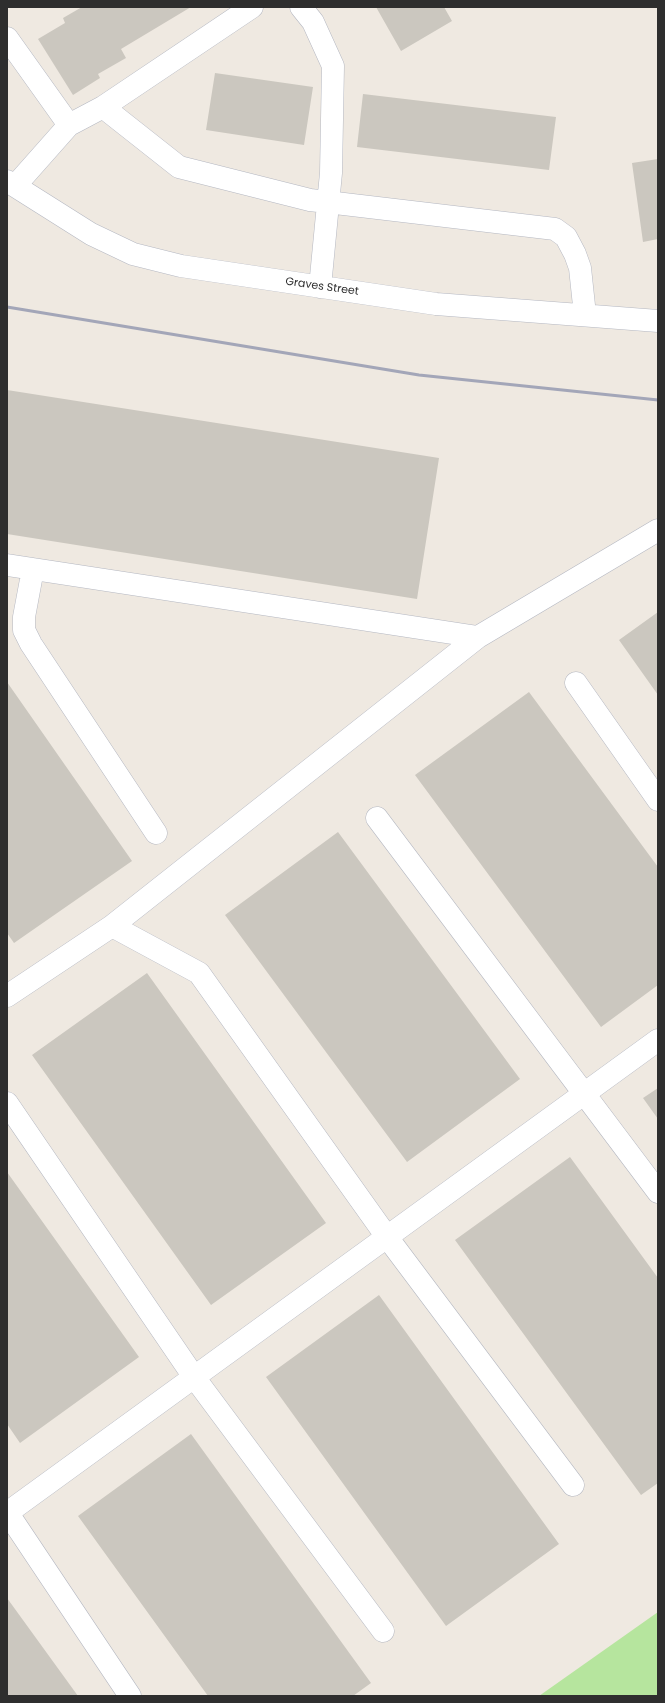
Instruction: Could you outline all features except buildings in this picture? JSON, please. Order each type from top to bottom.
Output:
[{"type":"street","points":[[11,184],[69,126],[103,107],[252,7]]},
{"type":"street","points":[[301,7],[313,22],[333,66],[328,202],[320,287]]},
{"type":"street","points":[[7,38],[69,126]]},
{"type":"street","points":[[103,107],[179,167],[310,200],[555,229],[566,237],[575,254],[580,268],[585,315]]},
{"type":"street","name":"Graves Street","points":[[11,184],[91,234],[133,254],[181,266],[436,304],[658,321]]},
{"type":"street","points":[[7,996],[112,926],[478,637],[658,530]]},
{"type":"street","points":[[7,565],[478,637]]},
{"type":"street","points":[[33,569],[16,612],[24,630],[31,644],[156,833]]},
{"type":"street","points":[[576,683],[658,800]]},
{"type":"street","points":[[377,818],[658,1192]]},
{"type":"street","points":[[112,926],[199,973],[387,1236],[573,1485]]},
{"type":"street","points":[[130,1696],[7,1512],[658,1040]]},
{"type":"street","points":[[7,1103],[194,1377],[383,1631]]},
{"type":"green space","points":[[658,1612],[658,1696],[539,1696]]},
{"type":"railway","points":[[7,307],[419,375],[658,400]]}]
